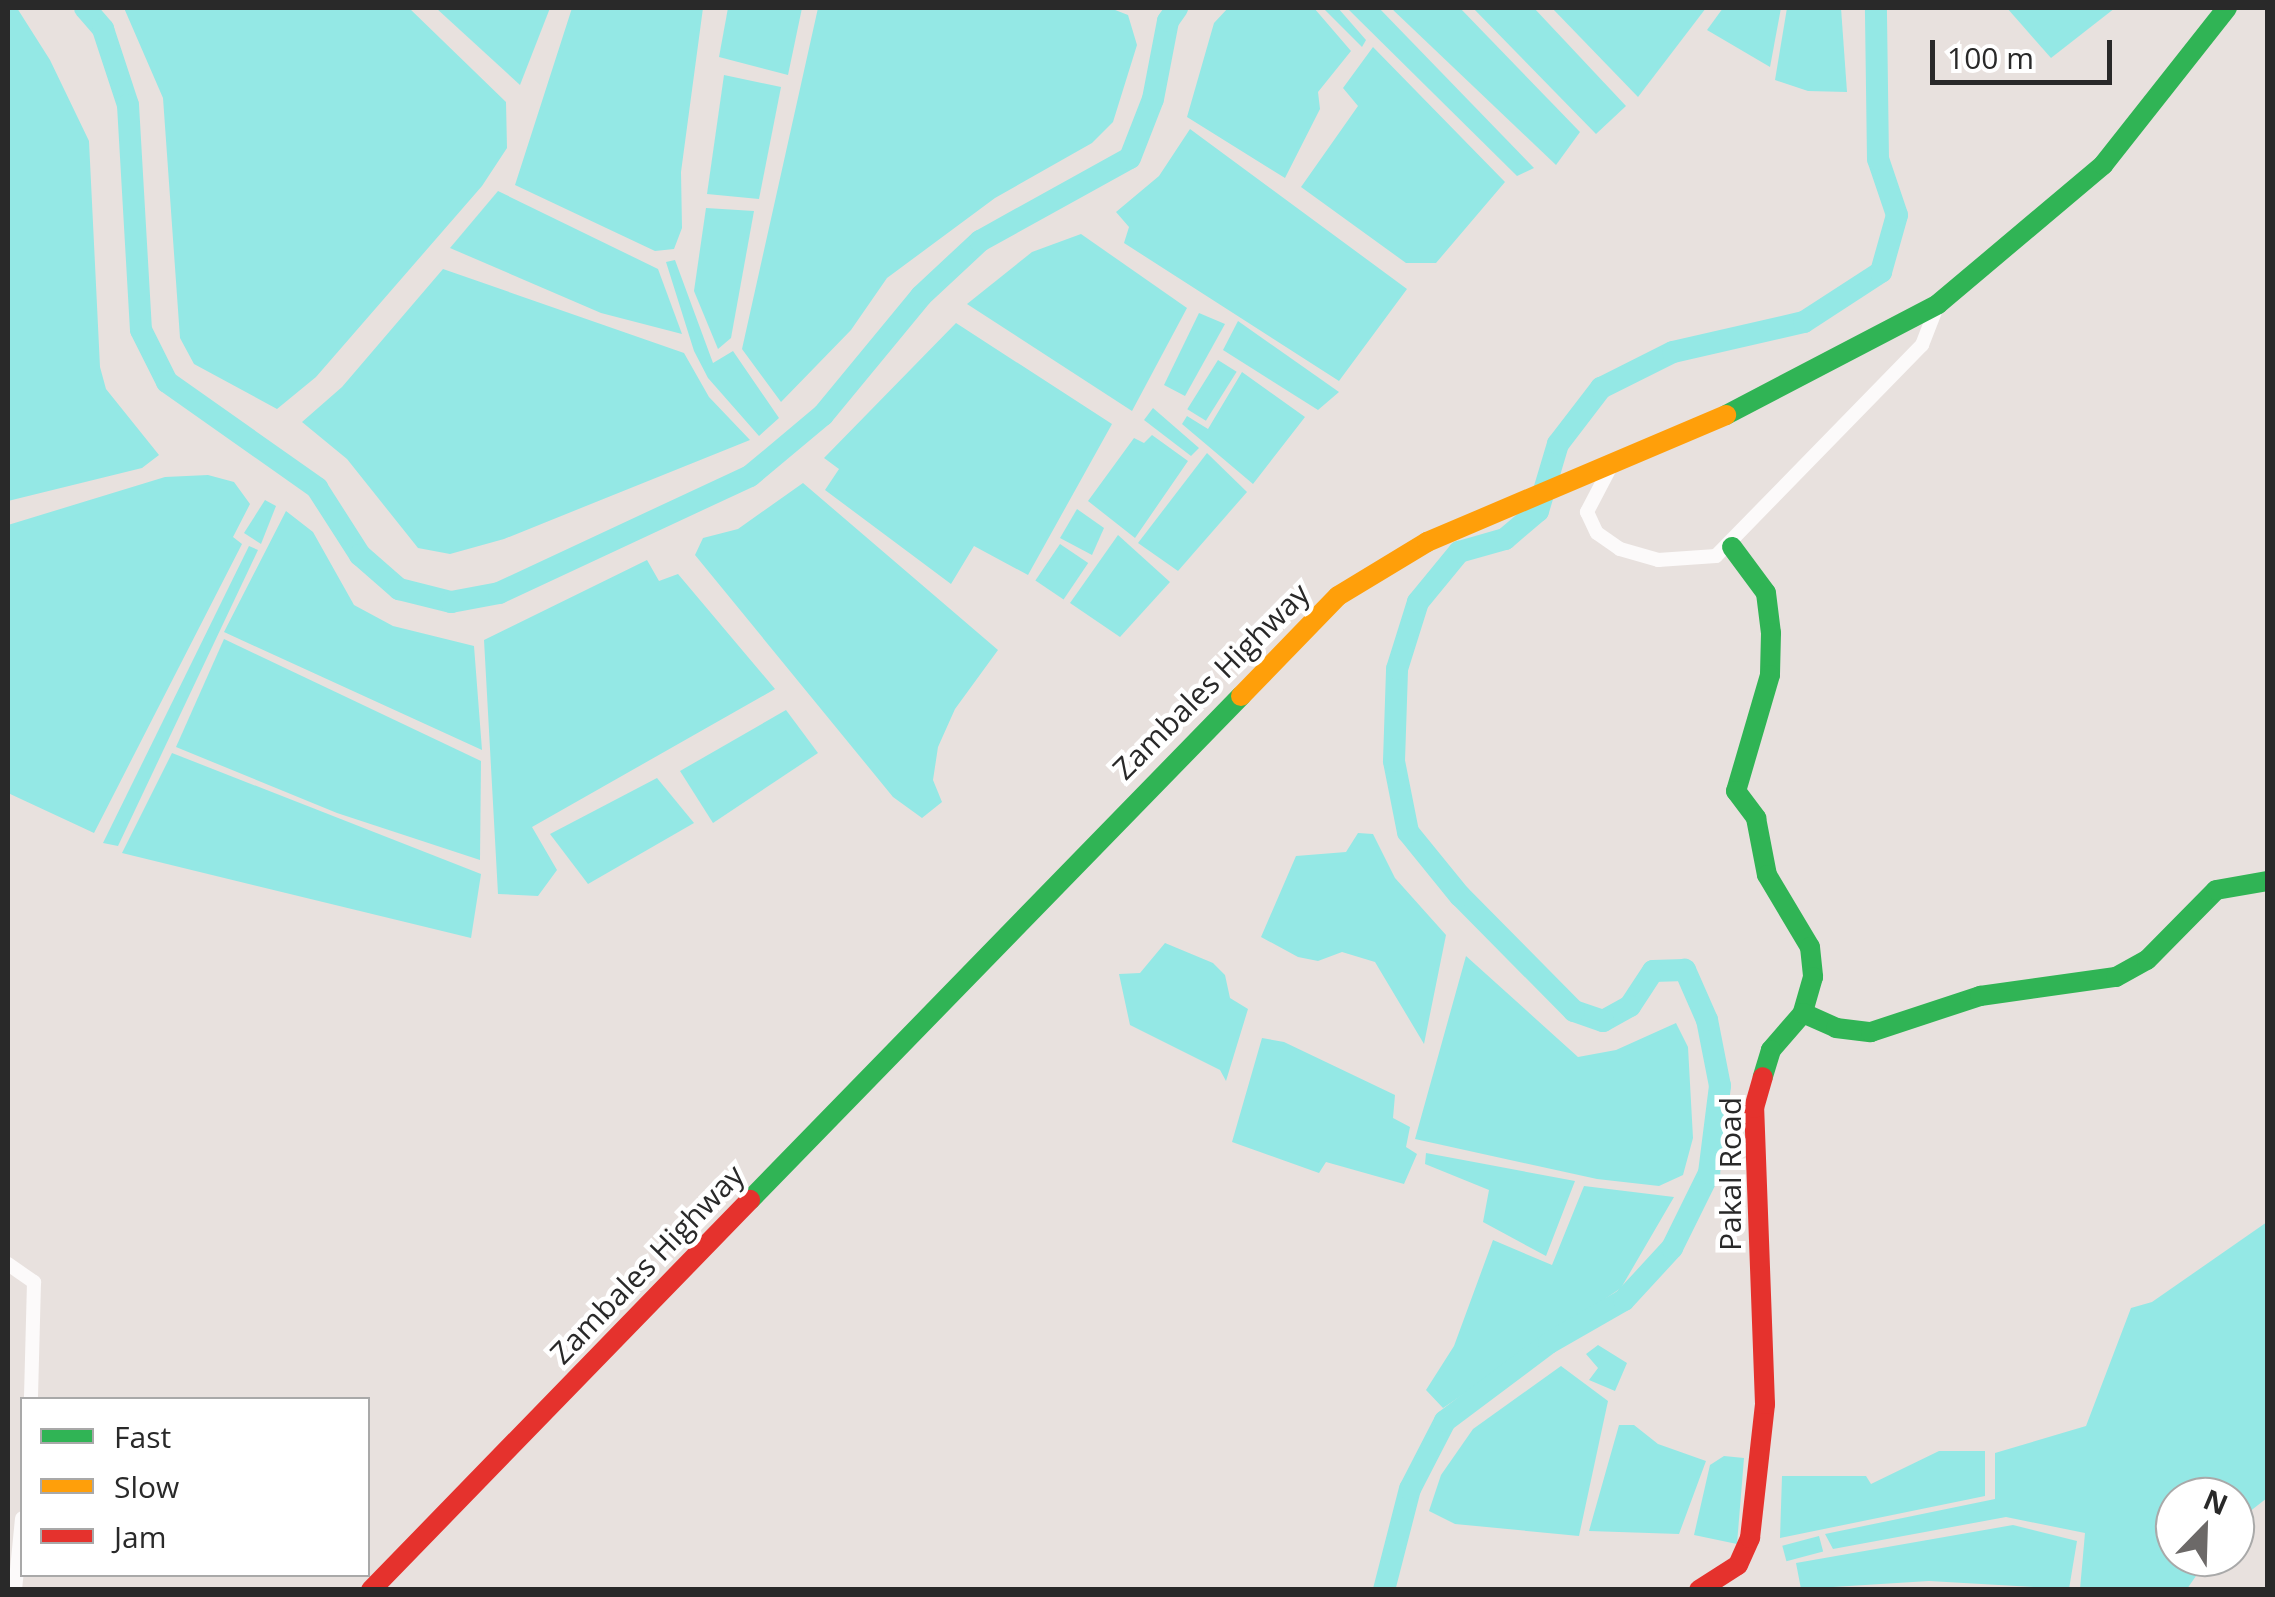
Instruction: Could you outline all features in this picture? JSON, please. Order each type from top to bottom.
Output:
[{"type":"main road","name":"Zambales Highway","points":[[371,1590],[1297,634],[1381,566],[1504,505],[1779,392],[1938,304],[2104,165],[2227,8]]},
{"type":"main road","points":[[1732,547],[1766,593],[1772,633],[1770,675],[1736,791],[1756,818],[1768,875],[1813,955],[1803,1013],[1836,1028],[1871,1032],[1980,996],[2116,976],[2148,960],[2201,899],[2268,881]]},
{"type":"main road","name":"Pakal Road","points":[[1698,1590],[1738,1565],[1750,1538],[1765,1404],[1754,1108],[1770,1050],[1803,1013]]},
{"type":"street","points":[[1616,458],[1587,512],[1591,528],[1606,541],[1674,562],[1702,562],[1732,547],[1922,345],[1938,304]]},
{"type":"street","points":[[8,1264],[34,1282],[31,1397]]},
{"type":"street","points":[[15,1590],[20,1539]]},
{"type":"water","points":[[8,8],[17,8],[50,60],[89,141],[100,367],[106,389],[159,455],[142,468],[8,501]]},
{"type":"water","points":[[124,8],[409,8],[506,102],[507,148],[482,186],[316,377],[277,409],[194,364],[180,338],[163,98]]},
{"type":"water","points":[[436,8],[550,8],[520,85]]},
{"type":"water","points":[[572,8],[703,8],[681,172],[682,228],[674,249],[655,251],[515,185]]},
{"type":"water","points":[[728,8],[802,8],[788,75],[719,57]]},
{"type":"water","points":[[818,8],[1110,8],[1128,15],[1137,45],[1113,122],[1092,143],[995,198],[887,278],[851,330],[781,402],[742,349]]},
{"type":"water","points":[[1228,8],[1314,8],[1351,51],[1318,92],[1320,109],[1285,178],[1187,117],[1214,23]]},
{"type":"water","points":[[1323,8],[1338,8],[1366,40],[1362,47]]},
{"type":"water","points":[[1347,8],[1379,8],[1534,168],[1517,176]]},
{"type":"water","points":[[1391,8],[1460,8],[1580,132],[1556,165]]},
{"type":"water","points":[[1473,8],[1534,8],[1626,106],[1596,134]]},
{"type":"water","points":[[1552,8],[1706,8],[1638,97]]},
{"type":"water","points":[[1723,8],[1781,8],[1770,67],[1707,30]]},
{"type":"water","points":[[1787,8],[1841,8],[1847,92],[1808,91],[1775,80]]},
{"type":"water","points":[[2007,8],[2115,8],[2051,58]]},
{"type":"water","points":[[1373,47],[1505,182],[1436,263],[1406,263],[1301,187],[1358,106],[1343,88]]},
{"type":"water","points":[[724,75],[781,87],[759,199],[707,194]]},
{"type":"water","points":[[1190,129],[1407,289],[1339,381],[1124,243],[1129,227],[1116,212],[1159,176]]},
{"type":"water","points":[[498,191],[658,269],[682,334],[601,313],[450,248]]},
{"type":"water","points":[[706,208],[754,211],[731,338],[718,349],[694,291]]},
{"type":"water","points":[[1081,234],[1187,308],[1132,411],[967,304],[1032,252]]},
{"type":"water","points":[[675,260],[713,363],[733,351],[779,418],[759,436],[708,378],[694,351],[666,262]]},
{"type":"water","points":[[443,269],[684,353],[709,397],[750,440],[504,539],[450,554],[418,548],[347,459],[302,422],[342,387]]},
{"type":"water","points":[[1199,313],[1225,324],[1185,396],[1164,385]]},
{"type":"water","points":[[1238,321],[1339,392],[1318,410],[1223,350]]},
{"type":"water","points":[[956,323],[1112,424],[1028,575],[974,546],[951,584],[825,490],[839,469],[824,458]]},
{"type":"water","points":[[1218,360],[1237,372],[1206,421],[1187,409]]},
{"type":"water","points":[[1242,372],[1305,417],[1253,484],[1182,424],[1187,416],[1208,429]]},
{"type":"water","points":[[1153,408],[1199,448],[1191,456],[1144,420]]},
{"type":"water","points":[[1152,435],[1188,461],[1135,538],[1088,501],[1134,438],[1144,443]]},
{"type":"water","points":[[1207,453],[1247,492],[1178,571],[1138,543]]},
{"type":"water","points":[[208,475],[234,482],[250,504],[233,537],[242,544],[94,833],[8,793],[8,525],[165,477]]},
{"type":"water","points":[[803,483],[998,650],[955,709],[938,747],[933,780],[942,802],[922,818],[893,797],[695,555],[703,538],[738,529]]},
{"type":"water","points":[[265,500],[276,506],[261,544],[244,533]]},
{"type":"water","points":[[1077,509],[1104,528],[1092,555],[1060,538]]},
{"type":"water","points":[[286,511],[313,532],[354,605],[393,626],[474,646],[482,750],[224,632]]},
{"type":"water","points":[[1118,535],[1170,582],[1120,637],[1070,603]]},
{"type":"water","points":[[1060,544],[1088,563],[1064,599],[1035,580]]},
{"type":"water","points":[[249,546],[258,550],[118,846],[103,843]]},
{"type":"water","points":[[647,560],[659,581],[678,574],[775,689],[532,827],[557,870],[538,896],[498,894],[484,640]]},
{"type":"water","points":[[224,639],[481,761],[480,860],[337,813],[176,747]]},
{"type":"water","points":[[786,710],[818,753],[713,823],[680,771]]},
{"type":"water","points":[[172,753],[481,874],[471,938],[122,853]]},
{"type":"water","points":[[657,778],[694,823],[588,884],[550,834]]},
{"type":"water","points":[[1358,833],[1373,834],[1395,878],[1446,935],[1424,1044],[1375,962],[1342,952],[1318,961],[1298,957],[1261,937],[1296,856],[1346,852]]},
{"type":"water","points":[[1165,943],[1213,963],[1225,975],[1230,998],[1248,1009],[1226,1081],[1220,1070],[1130,1025],[1119,974],[1140,973]]},
{"type":"water","points":[[1466,956],[1578,1057],[1616,1050],[1676,1023],[1688,1047],[1693,1138],[1683,1175],[1659,1186],[1597,1179],[1415,1139]]},
{"type":"water","points":[[1262,1038],[1284,1042],[1395,1095],[1393,1118],[1410,1127],[1406,1147],[1417,1154],[1404,1184],[1326,1162],[1319,1173],[1232,1142]]},
{"type":"water","points":[[1426,1153],[1575,1181],[1546,1256],[1483,1222],[1489,1190],[1425,1164]]},
{"type":"water","points":[[1584,1186],[1674,1197],[1621,1288],[1443,1408],[1426,1390],[1454,1346],[1493,1240],[1552,1265]]},
{"type":"water","points":[[2267,1222],[2267,1498],[2255,1507],[2255,1477],[2155,1477],[2155,1577],[2195,1577],[2187,1589],[2080,1589],[2085,1533],[2006,1517],[1833,1549],[1825,1534],[1995,1499],[1995,1453],[2086,1426],[2131,1308],[2152,1302]]},
{"type":"water","points":[[1598,1345],[1627,1363],[1615,1391],[1589,1380],[1598,1368],[1586,1354]]},
{"type":"water","points":[[1561,1366],[1608,1401],[1579,1536],[1455,1524],[1429,1511],[1441,1475],[1473,1429]]},
{"type":"water","points":[[1619,1425],[1634,1425],[1658,1444],[1706,1461],[1679,1534],[1589,1531]]},
{"type":"water","points":[[1939,1451],[1985,1451],[1985,1496],[1780,1538],[1782,1476],[1866,1476],[1871,1484]]},
{"type":"water","points":[[1724,1456],[1744,1458],[1737,1544],[1694,1535],[1710,1465]]},
{"type":"water","points":[[2013,1525],[2077,1541],[2069,1589],[1929,1581],[1801,1589],[1796,1563]]},
{"type":"water","points":[[1819,1536],[1823,1551],[1786,1561],[1782,1546]]},
{"type":"waterway","points":[[85,8],[103,29],[128,105],[141,330],[167,382],[317,488],[360,555],[399,589],[451,602],[499,593],[750,476],[823,415],[921,296],[980,241],[1130,158],[1153,99],[1168,21],[1177,8]]},
{"type":"waterway","points":[[1384,1590],[1410,1489],[1445,1421],[1549,1343],[1624,1300],[1672,1248],[1709,1173],[1720,1086],[1707,1020],[1685,970],[1653,971],[1630,1006],[1603,1021],[1574,1011],[1460,896],[1408,832],[1394,761],[1397,669],[1418,602],[1459,552],[1505,539],[1538,511],[1558,444],[1601,388],[1673,352],[1804,322],[1881,272],[1897,215],[1878,159],[1876,8]]},
{"type":"traffic: fast","points":[[1726,415],[1938,304],[2103,165],[2227,8]]},
{"type":"traffic: fast","points":[[1732,547],[1766,593],[1771,633],[1770,675],[1736,791],[1756,818],[1767,875],[1810,947],[1813,977],[1803,1013],[1771,1050],[1763,1077]]},
{"type":"traffic: fast","points":[[750,1200],[1241,696]]},
{"type":"traffic: fast","points":[[1803,1013],[1836,1028],[1871,1032],[1980,996],[2116,977],[2147,960],[2216,890],[2268,881]]},
{"type":"traffic: slow","points":[[1241,696],[1338,596],[1427,542],[1726,415]]},
{"type":"traffic: jam","points":[[1699,1590],[1738,1565],[1750,1538],[1765,1404],[1754,1108],[1763,1077]]},
{"type":"traffic: jam","points":[[371,1590],[750,1200]]}]
